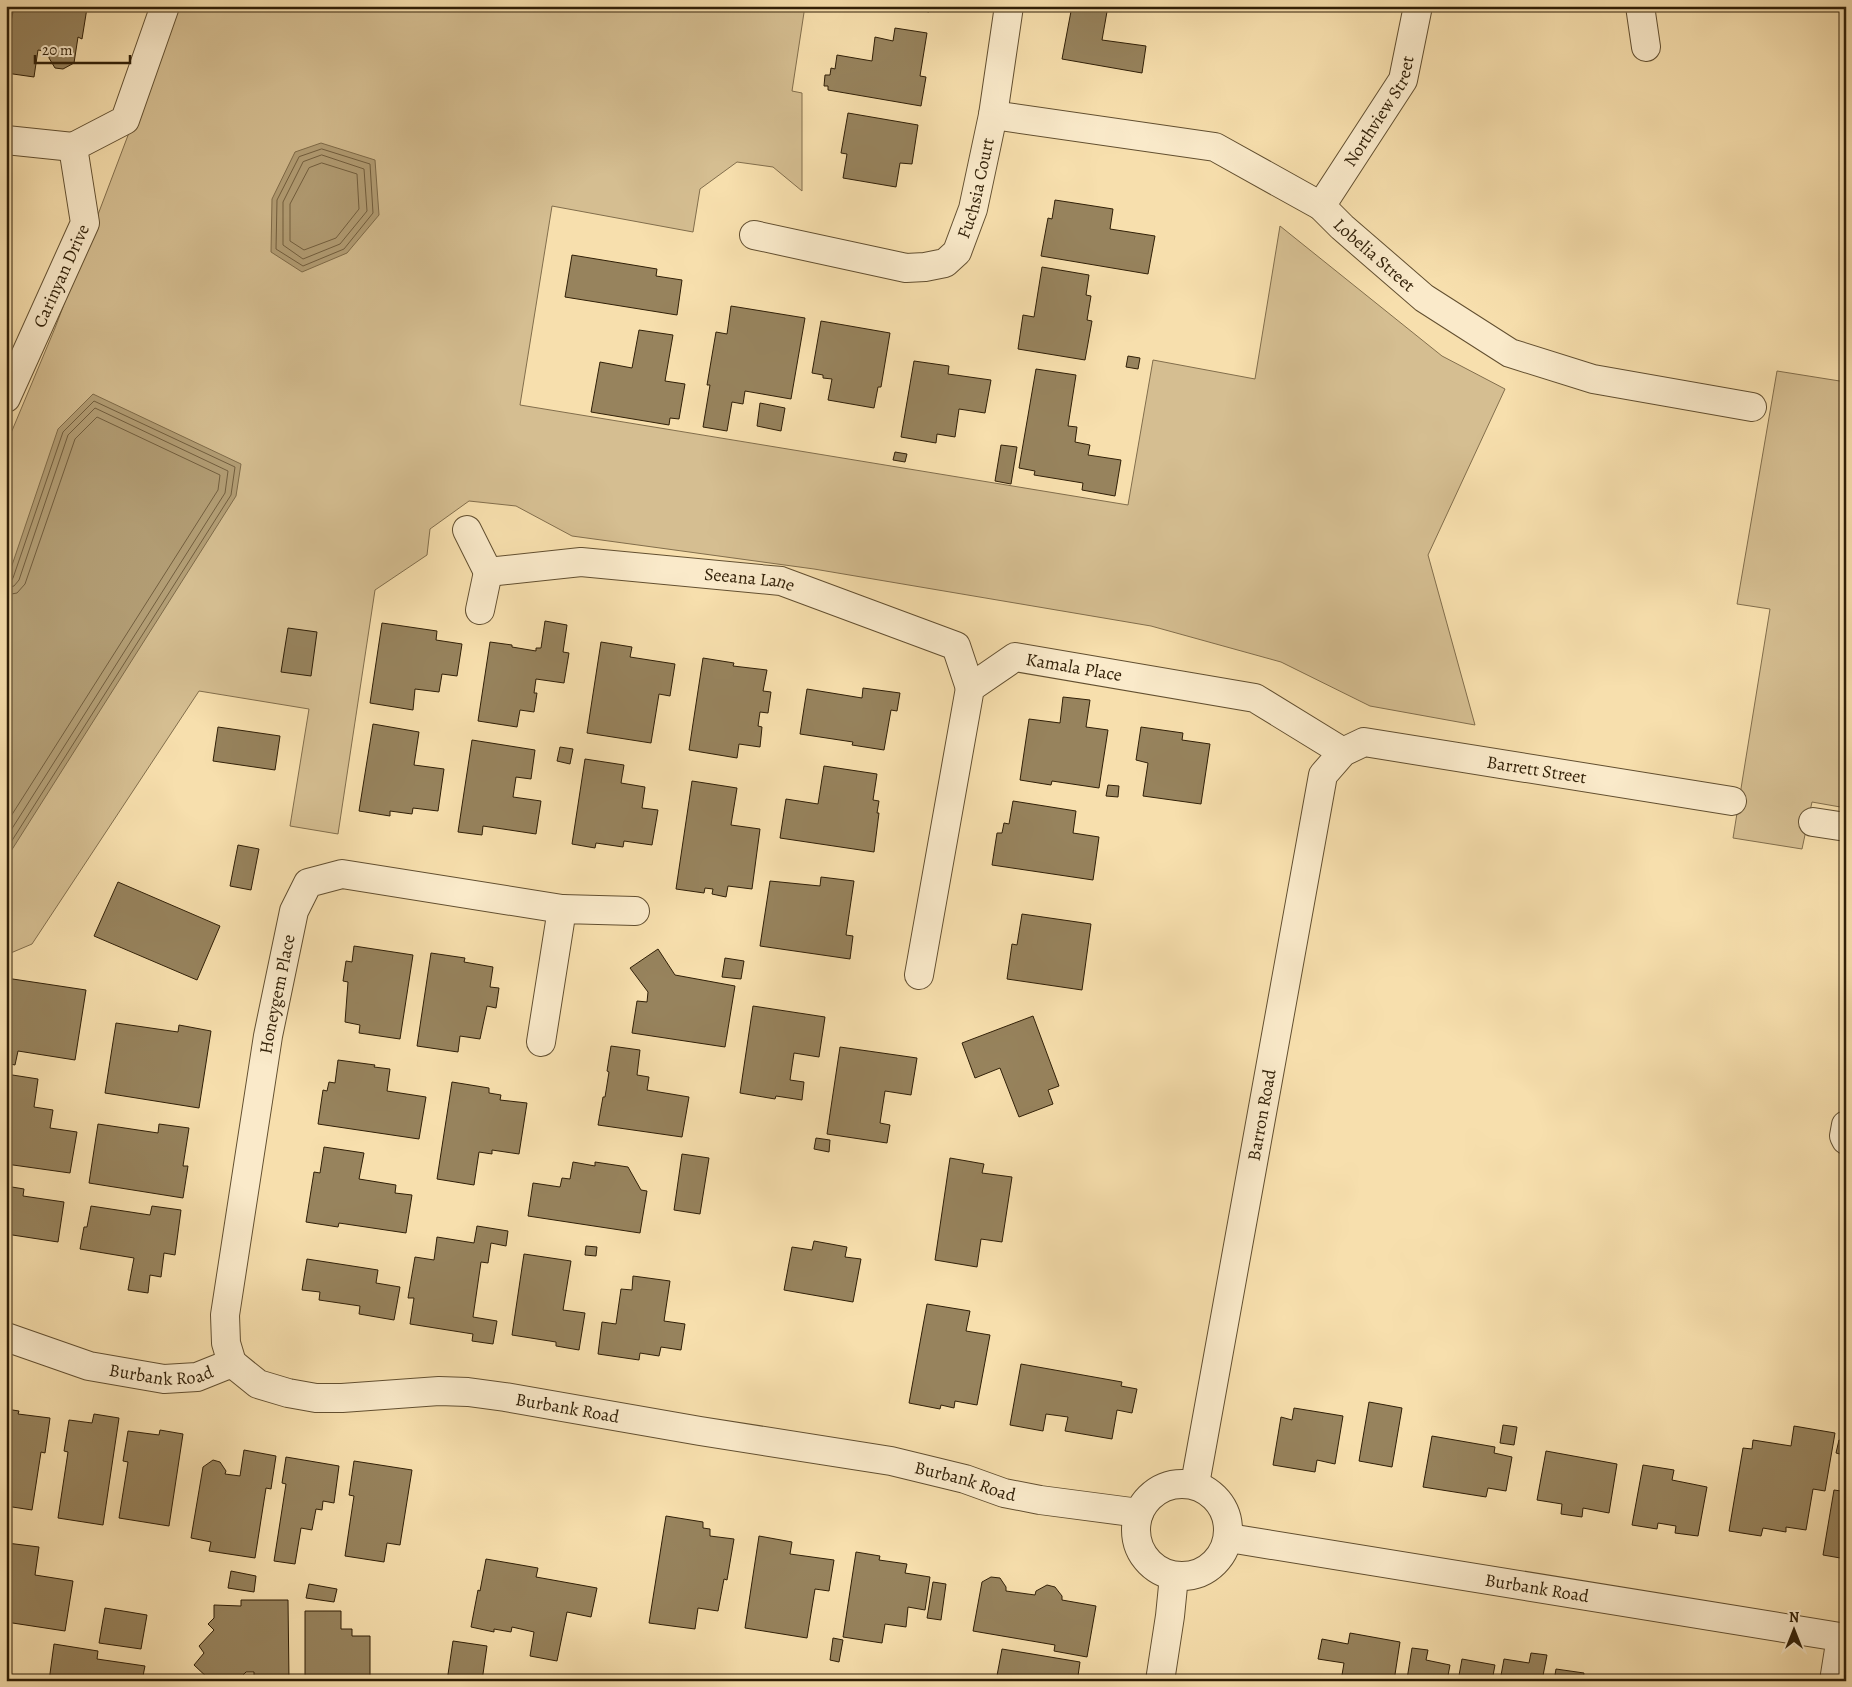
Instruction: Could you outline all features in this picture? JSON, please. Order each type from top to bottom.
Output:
[{"type":"street","points":[[6,140],[73,147],[125,120],[165,6]]},
{"type":"street","name":"Fuchsia Court","points":[[754,235],[906,268],[945,263],[957,252],[973,209],[993,115],[1009,6]]},
{"type":"street","name":"Northview Street","points":[[1321,206],[1403,80],[1418,6]]},
{"type":"street","points":[[1640,6],[1646,47]]},
{"type":"street","name":"Lobelia Street","points":[[993,115],[1215,147],[1321,206],[1342,227],[1424,298],[1510,353],[1593,379],[1752,406]]},
{"type":"street","name":"Carinyan Drive","points":[[6,398],[85,223],[73,147]]},
{"type":"street","points":[[467,530],[488,572],[480,610]]},
{"type":"street","name":"Seeana Lane","points":[[488,572],[581,562],[782,581],[956,646],[970,688]]},
{"type":"street","name":"Kamala Place","points":[[970,688],[1015,657],[1255,698],[1343,752]]},
{"type":"street","points":[[919,974],[970,688]]},
{"type":"street","name":"Barrett Street","points":[[1343,752],[1364,742],[1732,801]]},
{"type":"street","name":"Barron Road","points":[[1195,1484],[1323,775],[1343,752]]},
{"type":"street","points":[[1813,822],[1846,827]]},
{"type":"street","name":"Honeygem Place","points":[[232,1363],[226,1343],[226,1315],[268,1036],[294,911],[308,884],[342,874],[562,909],[635,911]]},
{"type":"street","points":[[542,1042],[562,909]]},
{"type":"street","points":[[1846,1125],[1844,1136],[1846,1140]]},
{"type":"street","name":"Burbank Road","points":[[6,1338],[89,1366],[164,1379],[197,1377],[232,1363],[258,1384],[288,1393],[316,1398],[439,1391],[505,1396],[709,1433],[891,1461],[965,1479],[1004,1493],[1040,1500],[1138,1513]]},
{"type":"street","points":[[1181,1483],[1195,1484],[1207,1490],[1218,1499],[1225,1511],[1229,1524],[1229,1538],[1224,1552],[1215,1564],[1202,1572],[1188,1576],[1174,1576],[1160,1571],[1149,1563],[1141,1552],[1136,1539],[1138,1513],[1155,1492],[1181,1483]]},
{"type":"street","name":"Burbank Road","points":[[1229,1538],[1843,1638]]},
{"type":"street","points":[[1160,1681],[1174,1576]]},
{"type":"street","points":[[1834,1681],[1843,1638]]},
{"type":"shaded area","points":[[177,6],[805,6],[792,91],[802,93],[802,191],[773,167],[737,162],[700,189],[693,232],[552,206],[520,405],[1128,505],[1153,360],[1255,379],[1280,226],[1442,356],[1505,389],[1428,555],[1475,725],[1370,706],[1281,662],[1151,626],[814,569],[572,536],[516,506],[469,501],[430,529],[427,555],[375,590],[338,834],[290,826],[309,709],[199,691],[32,944],[6,955],[6,445],[55,328]]},
{"type":"shaded area","points":[[1777,371],[1846,382],[1846,808],[1812,802],[1802,849],[1733,838],[1770,609],[1737,604]]},
{"type":"water","points":[[321,143],[375,160],[379,215],[347,253],[302,272],[271,252],[272,199],[295,152]]},
{"type":"water","points":[[93,394],[241,464],[236,496],[6,859],[6,583],[58,429]]},
{"type":"building","points":[[14,6],[76,6],[87,8],[82,39],[78,37],[74,63],[63,69],[55,68],[49,58],[49,52],[38,50],[34,77],[6,73],[6,49]]},
{"type":"building","points":[[897,6],[930,6],[929,12]]},
{"type":"building","points":[[1072,6],[1108,6],[1102,40],[1146,46],[1142,73],[1062,59]]},
{"type":"building","points":[[895,28],[927,33],[920,76],[926,77],[921,106],[828,90],[828,86],[824,86],[825,75],[830,75],[831,68],[835,69],[837,55],[872,61],[875,37],[893,41]]},
{"type":"building","points":[[848,113],[918,125],[912,164],[900,163],[896,187],[843,178],[847,154],[841,153]]},
{"type":"building","points":[[1055,200],[1113,209],[1110,229],[1155,236],[1148,274],[1041,256],[1048,218],[1052,219]]},
{"type":"building","points":[[572,255],[657,269],[656,276],[682,280],[677,315],[565,297]]},
{"type":"building","points":[[1042,267],[1089,275],[1086,295],[1091,296],[1087,320],[1092,321],[1085,360],[1018,349],[1023,315],[1034,317]]},
{"type":"building","points":[[731,306],[805,318],[791,399],[745,391],[743,404],[732,402],[727,431],[703,427],[710,385],[707,385],[716,332],[727,334]]},
{"type":"building","points":[[821,321],[890,333],[881,387],[878,387],[874,408],[828,400],[832,379],[823,378],[823,375],[812,373]]},
{"type":"building","points":[[639,330],[673,335],[665,381],[685,384],[679,419],[670,418],[669,425],[591,412],[600,362],[632,368]]},
{"type":"building","points":[[1128,356],[1140,358],[1138,369],[1126,367]]},
{"type":"building","points":[[914,361],[949,366],[948,374],[991,380],[985,413],[959,409],[955,437],[937,434],[936,443],[901,437]]},
{"type":"building","points":[[1036,369],[1076,375],[1068,426],[1077,427],[1075,442],[1090,445],[1088,455],[1121,460],[1115,496],[1082,490],[1083,483],[1034,475],[1035,471],[1019,468]]},
{"type":"building","points":[[760,403],[785,408],[781,431],[757,426]]},
{"type":"building","points":[[1001,445],[1017,447],[1011,484],[995,481]]},
{"type":"building","points":[[895,452],[907,454],[905,462],[893,460]]},
{"type":"building","points":[[545,621],[567,625],[563,652],[569,653],[564,683],[536,679],[534,693],[537,693],[534,712],[520,710],[517,727],[478,721],[490,642],[536,651],[536,648],[541,648]]},
{"type":"building","points":[[382,623],[437,631],[436,640],[462,644],[457,676],[442,674],[439,692],[415,689],[413,710],[370,703]]},
{"type":"building","points":[[288,628],[317,632],[311,676],[281,672]]},
{"type":"building","points":[[601,642],[632,647],[630,657],[675,664],[670,696],[659,694],[651,743],[587,733]]},
{"type":"building","points":[[703,658],[734,663],[733,666],[767,670],[763,691],[771,692],[768,713],[760,712],[758,726],[762,727],[760,747],[739,744],[737,758],[689,750]]},
{"type":"building","points":[[863,688],[900,693],[897,711],[891,710],[884,750],[852,745],[853,742],[800,734],[807,689],[862,698]]},
{"type":"building","points":[[1063,697],[1090,700],[1086,727],[1108,730],[1099,788],[1052,781],[1051,785],[1020,780],[1029,719],[1060,723]]},
{"type":"building","points":[[373,724],[419,732],[414,765],[444,769],[438,811],[413,808],[412,814],[390,811],[390,816],[359,811]]},
{"type":"building","points":[[218,727],[280,736],[275,770],[213,761]]},
{"type":"building","points":[[1141,727],[1183,733],[1182,740],[1210,744],[1201,804],[1143,796],[1148,763],[1136,760]]},
{"type":"building","points":[[472,740],[535,750],[531,779],[516,777],[513,797],[541,801],[536,834],[483,826],[482,835],[458,832]]},
{"type":"building","points":[[560,747],[573,749],[570,764],[557,761]]},
{"type":"building","points":[[585,759],[624,765],[621,783],[645,787],[642,808],[658,810],[652,845],[624,841],[623,847],[596,843],[595,848],[572,844]]},
{"type":"building","points":[[824,766],[877,774],[873,800],[879,801],[877,813],[879,813],[874,852],[780,838],[786,799],[818,804]]},
{"type":"building","points":[[692,781],[737,788],[731,825],[760,829],[752,889],[728,886],[726,897],[712,894],[713,889],[705,888],[704,893],[676,889]]},
{"type":"building","points":[[1108,785],[1119,786],[1118,797],[1106,796]]},
{"type":"building","points":[[1013,801],[1076,811],[1073,833],[1099,837],[1093,880],[992,865],[997,833],[1002,833],[1004,823],[1009,824]]},
{"type":"building","points":[[238,845],[259,849],[251,890],[230,886]]},
{"type":"building","points":[[821,877],[854,881],[846,935],[853,936],[850,959],[760,946],[770,881],[820,886]]},
{"type":"building","points":[[118,882],[220,926],[197,980],[94,936]]},
{"type":"building","points":[[1022,914],[1091,924],[1082,990],[1007,979],[1012,944],[1017,945]]},
{"type":"building","points":[[354,946],[413,955],[400,1039],[359,1033],[360,1025],[345,1022],[348,982],[343,981],[346,961],[352,962]]},
{"type":"building","points":[[658,949],[675,975],[735,986],[725,1047],[632,1033],[637,1001],[647,1002],[648,992],[630,968]]},
{"type":"building","points":[[431,953],[465,958],[464,962],[493,967],[490,987],[499,988],[496,1008],[487,1006],[480,1039],[460,1036],[458,1052],[417,1046]]},
{"type":"building","points":[[725,958],[744,961],[741,979],[722,977]]},
{"type":"building","points":[[6,978],[86,990],[75,1060],[18,1051],[15,1065],[6,1063]]},
{"type":"building","points":[[753,1006],[825,1017],[819,1057],[794,1053],[790,1080],[804,1082],[802,1100],[776,1096],[775,1099],[740,1093]]},
{"type":"building","points":[[1033,1016],[1059,1086],[1048,1090],[1053,1104],[1019,1117],[1000,1068],[975,1078],[962,1043]]},
{"type":"building","points":[[116,1023],[178,1032],[179,1025],[211,1031],[199,1108],[105,1093]]},
{"type":"building","points":[[611,1046],[640,1050],[637,1075],[649,1077],[647,1090],[689,1097],[682,1137],[598,1125],[603,1097],[605,1097]]},
{"type":"building","points":[[840,1047],[917,1058],[911,1095],[885,1091],[880,1123],[890,1125],[887,1143],[827,1134]]},
{"type":"building","points":[[338,1060],[390,1069],[387,1091],[426,1097],[419,1139],[318,1124],[323,1090],[327,1091],[329,1082],[335,1083]]},
{"type":"building","points":[[6,1074],[38,1079],[34,1107],[53,1110],[50,1128],[77,1132],[70,1173],[6,1164]]},
{"type":"building","points":[[452,1082],[489,1088],[489,1093],[501,1095],[500,1100],[527,1103],[519,1154],[492,1150],[492,1154],[479,1152],[474,1185],[437,1179]]},
{"type":"building","points":[[98,1124],[158,1133],[159,1124],[189,1128],[183,1166],[188,1166],[183,1198],[89,1183]]},
{"type":"building","points":[[816,1138],[830,1140],[829,1152],[814,1149]]},
{"type":"building","points":[[324,1147],[364,1153],[359,1179],[396,1185],[395,1193],[412,1195],[406,1233],[339,1223],[338,1227],[306,1222],[314,1172],[320,1173]]},
{"type":"building","points":[[682,1154],[709,1158],[700,1214],[674,1210]]},
{"type":"building","points":[[950,1158],[984,1164],[982,1173],[1012,1177],[1002,1242],[981,1239],[977,1267],[935,1260]]},
{"type":"building","points":[[573,1162],[595,1166],[595,1162],[628,1167],[641,1190],[647,1191],[640,1233],[528,1216],[533,1183],[560,1187],[562,1178],[570,1179]]},
{"type":"building","points":[[6,1186],[24,1189],[23,1196],[64,1202],[58,1242],[6,1234]]},
{"type":"building","points":[[91,1206],[150,1215],[152,1206],[181,1210],[175,1255],[164,1253],[161,1277],[150,1275],[148,1293],[128,1290],[134,1258],[80,1249],[84,1227],[87,1227]]},
{"type":"building","points":[[477,1226],[508,1231],[506,1246],[491,1243],[488,1263],[481,1262],[473,1317],[497,1321],[493,1344],[472,1341],[473,1334],[410,1324],[414,1298],[408,1298],[415,1257],[434,1260],[437,1237],[474,1243]]},
{"type":"building","points":[[814,1241],[847,1247],[845,1257],[861,1259],[853,1302],[784,1290],[792,1247],[812,1250]]},
{"type":"building","points":[[586,1246],[597,1247],[596,1256],[585,1255]]},
{"type":"building","points":[[524,1254],[571,1261],[563,1310],[585,1313],[579,1350],[556,1346],[556,1342],[512,1335]]},
{"type":"building","points":[[307,1259],[378,1270],[376,1283],[400,1287],[394,1320],[359,1314],[360,1306],[319,1300],[320,1292],[302,1290]]},
{"type":"building","points":[[633,1276],[670,1281],[664,1321],[685,1324],[681,1350],[661,1347],[659,1356],[640,1353],[639,1360],[598,1354],[602,1322],[616,1324],[621,1289],[632,1290]]},
{"type":"building","points":[[927,1304],[970,1311],[966,1331],[990,1335],[977,1405],[955,1401],[954,1408],[941,1405],[940,1409],[909,1403]]},
{"type":"building","points":[[1021,1364],[1122,1382],[1121,1386],[1137,1389],[1132,1413],[1117,1410],[1112,1439],[1065,1431],[1068,1417],[1046,1414],[1043,1431],[1010,1425]]},
{"type":"building","points":[[1369,1402],[1402,1408],[1392,1467],[1359,1461]]},
{"type":"building","points":[[1294,1408],[1343,1416],[1335,1464],[1317,1460],[1315,1472],[1273,1465],[1281,1417],[1292,1420]]},
{"type":"building","points":[[6,1409],[19,1411],[18,1414],[50,1418],[45,1453],[41,1452],[32,1510],[6,1506]]},
{"type":"building","points":[[94,1414],[119,1418],[103,1525],[58,1518],[68,1452],[64,1451],[69,1420],[92,1423]]},
{"type":"building","points":[[1503,1425],[1517,1427],[1514,1445],[1500,1443]]},
{"type":"building","points":[[1794,1426],[1835,1433],[1825,1491],[1813,1489],[1806,1530],[1786,1527],[1786,1532],[1763,1528],[1761,1536],[1729,1531],[1743,1448],[1752,1449],[1753,1440],[1791,1446]]},
{"type":"building","points":[[160,1430],[183,1434],[169,1526],[119,1518],[128,1462],[123,1461],[128,1431],[159,1435]]},
{"type":"building","points":[[1432,1436],[1495,1447],[1494,1453],[1512,1457],[1506,1491],[1488,1488],[1486,1497],[1423,1487]]},
{"type":"building","points":[[1839,1440],[1846,1441],[1844,1455],[1836,1453]]},
{"type":"building","points":[[244,1450],[276,1456],[271,1489],[266,1488],[255,1558],[209,1551],[211,1542],[191,1538],[203,1467],[213,1460],[220,1462],[226,1471],[225,1474],[240,1476]]},
{"type":"building","points":[[1546,1451],[1617,1464],[1609,1513],[1583,1508],[1582,1517],[1561,1514],[1562,1504],[1537,1500]]},
{"type":"building","points":[[286,1457],[339,1466],[334,1503],[323,1501],[322,1510],[316,1509],[312,1530],[301,1528],[295,1564],[274,1561],[286,1484],[282,1483]]},
{"type":"building","points":[[354,1461],[412,1470],[400,1545],[387,1543],[384,1562],[345,1556],[354,1496],[349,1495]]},
{"type":"building","points":[[1643,1465],[1674,1470],[1672,1480],[1707,1487],[1698,1536],[1675,1533],[1676,1526],[1658,1523],[1657,1529],[1632,1525]]},
{"type":"building","points":[[1844,1471],[1846,1472],[1846,1559],[1823,1555],[1834,1490],[1841,1491]]},
{"type":"building","points":[[666,1516],[703,1522],[703,1528],[710,1529],[710,1536],[734,1539],[727,1580],[724,1579],[718,1611],[698,1608],[695,1629],[649,1623]]},
{"type":"building","points":[[759,1536],[792,1542],[790,1554],[834,1560],[829,1591],[815,1589],[807,1638],[745,1628]]},
{"type":"building","points":[[7,1543],[39,1547],[35,1575],[73,1581],[65,1631],[6,1622]]},
{"type":"building","points":[[856,1552],[880,1556],[879,1560],[907,1564],[905,1573],[930,1577],[925,1610],[908,1607],[906,1627],[885,1624],[882,1643],[843,1637]]},
{"type":"building","points":[[486,1559],[538,1568],[536,1577],[597,1588],[591,1617],[567,1612],[557,1661],[530,1656],[534,1632],[512,1627],[511,1632],[494,1629],[494,1632],[471,1627]]},
{"type":"building","points":[[231,1571],[256,1576],[254,1592],[228,1588]]},
{"type":"building","points":[[991,1577],[1000,1578],[1006,1587],[1006,1591],[1035,1595],[1036,1591],[1047,1585],[1055,1587],[1062,1596],[1062,1600],[1096,1606],[1087,1657],[1054,1651],[1055,1645],[973,1631],[982,1582]]},
{"type":"building","points":[[933,1582],[946,1584],[941,1620],[927,1618]]},
{"type":"building","points":[[309,1584],[337,1589],[334,1602],[306,1598]]},
{"type":"building","points":[[241,1600],[288,1600],[289,1681],[254,1681],[254,1672],[246,1672],[237,1681],[231,1681],[226,1676],[222,1681],[211,1681],[194,1665],[204,1653],[199,1646],[214,1630],[208,1624],[214,1618],[214,1605],[241,1606]]},
{"type":"building","points":[[105,1608],[147,1615],[141,1649],[99,1643]]},
{"type":"building","points":[[305,1611],[341,1611],[341,1629],[352,1629],[352,1636],[370,1636],[370,1681],[305,1681]]},
{"type":"building","points":[[1350,1633],[1400,1642],[1394,1681],[1341,1681],[1344,1663],[1318,1659],[1322,1639],[1348,1644]]},
{"type":"building","points":[[833,1638],[843,1640],[839,1662],[830,1660]]},
{"type":"building","points":[[453,1641],[487,1646],[482,1681],[447,1681]]},
{"type":"building","points":[[54,1644],[98,1651],[97,1659],[145,1666],[142,1681],[49,1681]]},
{"type":"building","points":[[1412,1648],[1428,1650],[1426,1660],[1450,1665],[1447,1681],[1411,1681],[1407,1679]]},
{"type":"building","points":[[1002,1649],[1080,1662],[1078,1676],[1083,1677],[1082,1681],[996,1681]]},
{"type":"building","points":[[1531,1653],[1547,1655],[1542,1681],[1500,1681],[1504,1659],[1529,1663]]},
{"type":"building","points":[[1462,1659],[1495,1665],[1492,1681],[1458,1681]]},
{"type":"building","points":[[1556,1669],[1584,1673],[1583,1681],[1554,1681]]}]
